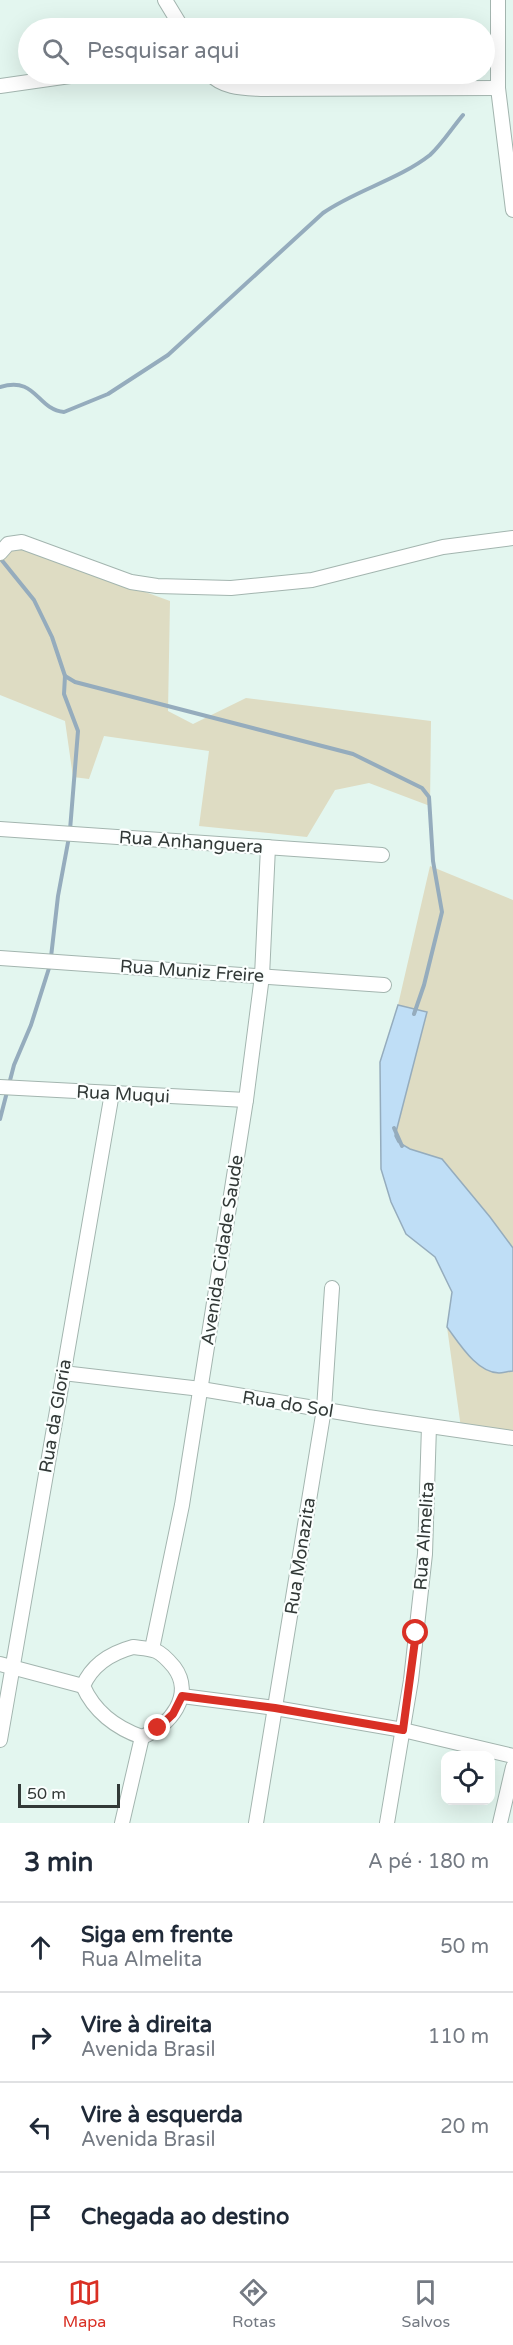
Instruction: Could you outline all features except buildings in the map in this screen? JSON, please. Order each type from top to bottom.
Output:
[{"type":"street","points":[[165,0],[176,18]]},
{"type":"street","points":[[498,0],[498,88],[513,210]]},
{"type":"street","points":[[0,86],[18,83]]},
{"type":"street","points":[[227,84],[235,87],[261,89],[498,88]]},
{"type":"street","points":[[0,552],[12,542],[22,542],[130,582],[158,586],[231,588],[312,580],[443,547],[513,538]]},
{"type":"street","name":"Rua Anhanguera","points":[[0,829],[382,855]]},
{"type":"street","name":"Avenida Cidade Saude","points":[[152,1649],[180,1516],[246,1100],[261,976],[268,847]]},
{"type":"street","name":"Rua Muniz Freire","points":[[0,958],[384,985]]},
{"type":"street","name":"Rua Muqui","points":[[0,1087],[246,1100]]},
{"type":"street","name":"Rua da Gloria","points":[[0,1740],[6,1665],[63,1373],[112,1093]]},
{"type":"street","name":"Rua Monazita","points":[[256,1823],[324,1409],[332,1288]]},
{"type":"street","name":"Rua do Sol","points":[[63,1373],[201,1389],[513,1438]]},
{"type":"street","name":"Rua Almelita","points":[[387,1823],[411,1680],[425,1554],[429,1426]]},
{"type":"street","points":[[83,1686],[104,1659],[118,1651],[132,1647],[152,1649],[162,1655],[179,1674],[183,1685],[182,1696],[166,1722],[142,1737],[122,1823]]},
{"type":"street","points":[[6,1665],[83,1686],[95,1707],[125,1731],[142,1737]]},
{"type":"street","points":[[182,1696],[275,1708],[403,1730],[513,1756]]},
{"type":"street","points":[[500,1823],[513,1767]]},
{"type":"shaded area","points":[[13,545],[170,601],[168,711],[193,724],[246,698],[431,721],[430,806],[369,783],[335,790],[307,837],[199,826],[209,751],[104,736],[89,779],[73,777],[65,721],[0,695],[0,560]]},
{"type":"shaded area","points":[[430,866],[513,900],[513,1248],[442,1160],[410,1149],[398,1142],[395,1136],[427,1012],[398,1005]]},
{"type":"shaded area","points":[[447,1327],[467,1353],[498,1373],[513,1371],[513,1435],[461,1428]]},
{"type":"water","points":[[398,1005],[427,1012],[395,1136],[398,1142],[410,1149],[442,1159],[513,1248],[513,1371],[499,1373],[483,1368],[469,1356],[447,1327],[452,1292],[435,1257],[406,1234],[391,1202],[381,1169],[380,1062]]},
{"type":"waterway","points":[[0,387],[22,386],[55,410],[64,412],[108,394],[168,355],[323,213],[418,164],[430,155],[463,115]]},
{"type":"waterway","points":[[0,558],[34,600],[52,637],[65,676],[64,694],[78,731],[70,830]]},
{"type":"waterway","points":[[65,676],[75,682],[353,754],[422,788],[429,797],[433,861],[442,912],[424,985],[414,1014]]},
{"type":"waterway","points":[[51,957],[58,896],[69,837]]},
{"type":"waterway","points":[[0,1119],[14,1065],[31,1025],[50,965]]},
{"type":"waterway","points":[[394,1128],[402,1146]]},
{"type":"route","points":[[158,1728],[173,1714],[182,1696],[275,1708],[403,1730],[416,1633]]}]
